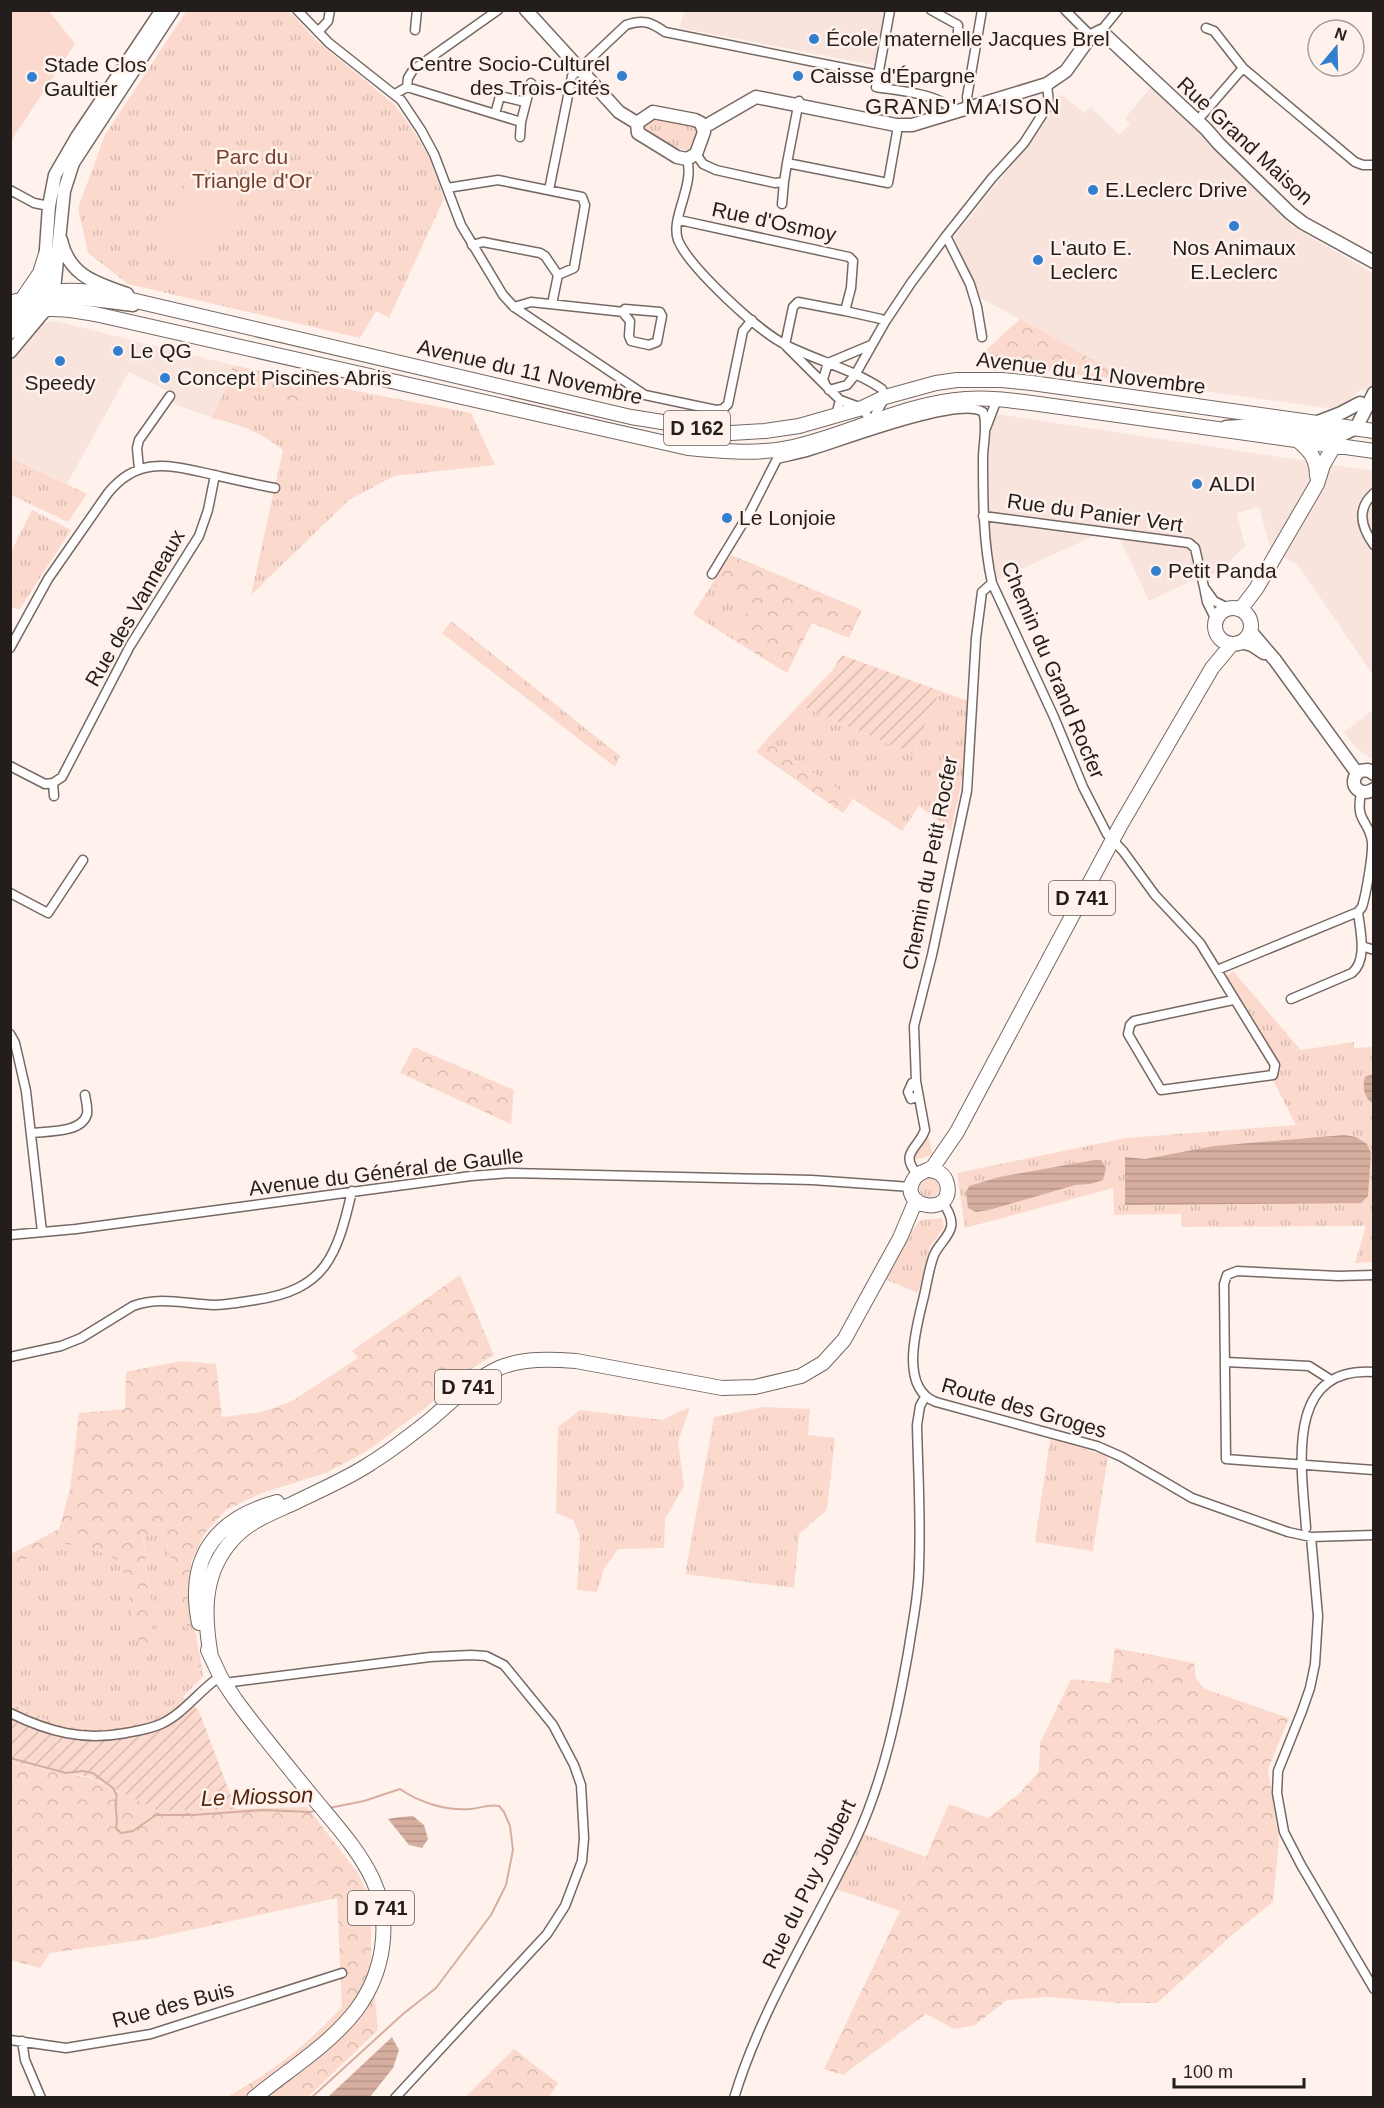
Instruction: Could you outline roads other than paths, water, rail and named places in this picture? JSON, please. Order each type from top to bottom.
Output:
[{"type":"main road","points":[[37,300],[36,282],[46,254]]},
{"type":"main road","name":"Avenue du 11 Novembre","points":[[37,300],[83,290],[552,399],[688,427],[731,433],[799,426],[862,408],[885,397],[915,388],[957,380],[1002,380],[1314,423],[1374,451]]},
{"type":"main road","name":"Avenue du 11 Novembre","points":[[37,300],[66,310],[95,314],[688,448],[758,452],[791,447],[874,425],[938,403],[966,399],[997,399],[1297,440],[1345,437],[1374,431]]},
{"type":"main road","name":"D 162","points":[[10,319],[37,300]]},
{"type":"main road","points":[[1256,589],[1248,638],[1237,643],[1226,643],[1219,638],[1215,630],[1216,620],[1223,611],[1243,606],[1256,589],[1317,484],[1332,469],[1345,437],[1374,440]]},
{"type":"main road","points":[[1297,440],[1306,447],[1316,461],[1317,484]]},
{"type":"main road","points":[[1233,609],[1250,625]]},
{"type":"main road","name":"D 741","points":[[254,2097],[332,2036],[347,2021],[367,1992],[379,1964],[384,1930],[378,1895],[360,1857],[251,1722],[223,1680],[211,1657],[199,1625],[195,1595],[199,1568],[210,1544],[228,1524],[250,1511],[314,1492],[372,1463],[412,1434],[462,1392],[501,1367],[519,1362],[576,1360],[705,1386],[730,1388],[769,1385],[801,1376],[823,1363],[844,1340],[900,1238],[920,1187],[957,1132],[1113,840],[1212,668],[1219,638]]},
{"type":"main road","name":"D 741","points":[[1212,668],[1237,643]]},
{"type":"main road","name":"D 741","points":[[944,1177],[946,1163],[957,1132]]},
{"type":"main road","points":[[940,1173],[944,1177],[948,1187],[942,1201],[933,1206],[920,1187],[940,1173]]},
{"type":"street","points":[[10,333],[37,300],[46,254],[51,188],[58,167],[162,10]]},
{"type":"street","points":[[10,352],[37,300],[60,236],[64,191],[73,163],[173,10]]},
{"type":"street","points":[[297,10],[318,32],[395,94],[430,146],[461,225],[472,245],[503,295],[514,307],[645,395],[716,410],[723,409],[728,404],[743,331],[752,320]]},
{"type":"street","points":[[318,32],[328,21],[330,10]]},
{"type":"street","points":[[415,30],[417,10]]},
{"type":"street","points":[[407,87],[408,78],[413,70],[498,10]]},
{"type":"street","points":[[526,10],[619,112],[637,123]]},
{"type":"street","points":[[890,10],[876,87],[940,100],[951,107],[954,113]]},
{"type":"street","points":[[931,10],[958,25],[958,39],[976,43]]},
{"type":"street","points":[[968,109],[967,97],[982,10]]},
{"type":"street","points":[[1065,10],[1096,34]]},
{"type":"street","points":[[692,157],[700,147],[704,128],[756,97],[799,103],[896,125],[912,125],[1047,84],[1065,71],[1119,10]]},
{"type":"street","points":[[549,190],[572,76],[626,25],[641,21],[648,22],[665,32],[879,75]]},
{"type":"street","points":[[1206,28],[1214,31],[1243,68],[1355,162],[1374,165]]},
{"type":"street","name":"Rue Grand Maison","points":[[1096,34],[1197,121],[1290,213],[1303,223],[1374,262]]},
{"type":"street","points":[[1197,121],[1243,68]]},
{"type":"street","points":[[520,137],[525,102],[531,83]]},
{"type":"street","points":[[871,345],[828,363],[823,379],[828,389],[847,385],[855,375],[885,322],[946,236],[992,178],[1024,143],[1049,104],[1047,84]]},
{"type":"street","points":[[395,94],[407,87],[521,122]]},
{"type":"street","points":[[495,114],[500,96],[525,102]]},
{"type":"street","points":[[782,204],[799,103]]},
{"type":"street","points":[[637,123],[652,112],[666,112],[695,120],[704,128]]},
{"type":"street","points":[[637,123],[638,133],[668,153],[692,157],[716,170],[775,183],[784,182]]},
{"type":"street","points":[[788,163],[888,183],[897,132],[896,125]]},
{"type":"street","name":"Rue d'Osmoy","points":[[692,157],[679,220],[678,240],[689,258],[713,285],[784,345],[840,400],[862,408]]},
{"type":"street","points":[[447,188],[491,180],[582,197],[585,201],[573,268],[558,275]]},
{"type":"street","points":[[10,190],[28,201],[49,206]]},
{"type":"street","name":"Rue d'Osmoy","points":[[679,220],[849,257],[853,261],[853,268],[845,311]]},
{"type":"street","points":[[60,236],[63,250],[71,264],[90,281],[169,309]]},
{"type":"street","points":[[946,236],[970,284],[982,337]]},
{"type":"street","points":[[472,245],[483,242],[540,253],[545,256],[558,275],[552,304]]},
{"type":"street","points":[[10,312],[37,300]]},
{"type":"street","points":[[514,307],[531,302],[624,312],[625,309],[660,312],[662,316],[657,342],[649,345],[631,341],[628,336],[630,321],[624,312]]},
{"type":"street","points":[[784,345],[793,307],[798,302],[885,322]]},
{"type":"street","name":"Rue d'Osmoy","points":[[784,345],[855,375],[882,389],[885,397]]},
{"type":"street","points":[[1345,437],[1360,403],[1374,387]]},
{"type":"street","points":[[1374,393],[1374,408]]},
{"type":"street","points":[[139,469],[137,448],[139,440],[170,396]]},
{"type":"street","points":[[874,425],[885,397]]},
{"type":"street","points":[[1345,437],[1373,398]]},
{"type":"street","points":[[984,434],[997,399]]},
{"type":"street","points":[[836,415],[840,400]]},
{"type":"street","points":[[1314,423],[1360,403]]},
{"type":"street","points":[[862,408],[874,425]]},
{"type":"street","points":[[712,574],[751,510],[777,459],[811,451],[874,425],[958,409],[975,408],[984,414],[984,434]]},
{"type":"street","points":[[1210,428],[1254,425],[1345,437]]},
{"type":"street","name":"Chemin du Grand Rocfer","points":[[984,434],[983,516],[987,561],[992,583],[1050,708],[1083,787],[1107,834],[1123,851],[1155,895],[1200,943],[1275,1065],[1272,1076],[1161,1090],[1128,1034],[1130,1025],[1134,1021],[1233,1000]]},
{"type":"street","points":[[10,648],[48,579],[118,481],[139,469],[163,465],[275,488]]},
{"type":"street","name":"Rue des Vanneaux","points":[[53,783],[62,777],[130,646],[199,536],[208,510],[215,475]]},
{"type":"street","points":[[1374,493],[1364,506],[1361,522],[1364,532],[1374,545]]},
{"type":"street","name":"Rue du Panier Vert","points":[[983,516],[1189,543],[1195,548],[1207,602],[1216,620]]},
{"type":"street","name":"Chemin du Petit Rocfer","points":[[920,1187],[909,1161],[910,1154],[925,1130],[916,1081],[914,1026],[932,955],[967,790],[976,639],[982,592],[992,583]]},
{"type":"street","points":[[1204,587],[1214,601],[1233,609]]},
{"type":"street","points":[[1250,625],[1357,773]]},
{"type":"street","points":[[1237,643],[1252,645],[1275,660]]},
{"type":"street","points":[[10,766],[45,784],[53,783],[54,796]]},
{"type":"street","points":[[1216,970],[1358,912],[1364,902],[1372,847],[1370,834],[1359,812],[1367,791],[1354,786],[1353,782],[1357,773],[1364,770],[1374,774]]},
{"type":"street","points":[[10,893],[48,913],[83,860]]},
{"type":"street","points":[[1291,999],[1352,974],[1359,965],[1362,946],[1358,912]]},
{"type":"street","points":[[1362,946],[1374,950]]},
{"type":"street","points":[[11,1035],[26,1092],[42,1232]]},
{"type":"street","points":[[31,1133],[78,1127],[87,1113],[86,1095]]},
{"type":"street","name":"Avenue du Général de Gaulle","points":[[10,1235],[471,1176],[542,1172],[812,1180],[920,1187]]},
{"type":"street","points":[[10,1358],[53,1348],[81,1338],[141,1303],[167,1300],[216,1305],[269,1298],[293,1292],[308,1284],[327,1262],[338,1238],[352,1191]]},
{"type":"street","name":"Route des Groges","points":[[942,1201],[949,1214],[951,1227],[934,1256],[917,1327],[914,1350],[917,1385],[925,1397],[1097,1446],[1122,1457],[1192,1498],[1288,1532],[1311,1537],[1374,1535]]},
{"type":"street","points":[[1374,1275],[1232,1272],[1227,1275],[1224,1284],[1226,1459],[1374,1470]]},
{"type":"street","points":[[1226,1362],[1309,1366],[1331,1380]]},
{"type":"street","points":[[1306,1528],[1302,1465],[1303,1430],[1312,1402],[1331,1380],[1346,1373],[1374,1372]]},
{"type":"street","name":"Rue du Puy Joubert","points":[[734,2097],[744,2063],[768,2009],[856,1837],[889,1744],[917,1600],[920,1566],[917,1425],[920,1406],[925,1397]]},
{"type":"street","points":[[1311,1537],[1318,1616],[1315,1664],[1310,1688],[1278,1771],[1277,1793],[1284,1832],[1374,1989]]},
{"type":"street","points":[[10,1713],[48,1728],[74,1735],[94,1737],[116,1735],[162,1724],[214,1681],[471,1655],[486,1656],[504,1665],[553,1725],[574,1765],[581,1785],[584,1838],[579,1873],[565,1906],[547,1935],[396,2097]]},
{"type":"street","name":"Rue des Buis","points":[[10,2040],[66,2048],[151,2034],[342,1973]]},
{"type":"street","points":[[22,2041],[25,2060],[41,2097]]},
{"type":"waterway","name":"Le Miosson","points":[[10,1758],[66,1773],[83,1771],[93,1773],[113,1788],[117,1796],[116,1828],[121,1833],[133,1831],[156,1815],[318,1810]]},
{"type":"waterway","name":"Le Miosson","points":[[311,2098],[403,2014],[436,1988],[491,1915],[506,1885],[513,1850],[510,1826],[499,1806],[491,1805],[475,1809],[443,1807],[416,1798],[400,1789],[364,1801],[329,1808]]},
{"type":"place","name":"École maternelle Jacques Brel","points":[[814,39]]},
{"type":"place","name":"Centre Socio-Culturel des Trois-Cités","points":[[622,76]]},
{"type":"place","name":"Caisse d'Épargne","points":[[798,76]]},
{"type":"place","name":"Stade Clos Gaultier","points":[[32,77]]},
{"type":"place","name":"E.Leclerc Drive","points":[[1093,190]]},
{"type":"place","name":"Nos Animaux E.Leclerc","points":[[1234,226]]},
{"type":"place","name":"L'auto E. Leclerc","points":[[1038,260]]},
{"type":"place","name":"Le QG","points":[[118,351]]},
{"type":"place","name":"Speedy","points":[[60,361]]},
{"type":"place","name":"Concept Piscines Abris","points":[[165,378]]},
{"type":"place","name":"ALDI","points":[[1197,484]]},
{"type":"place","name":"Le Lonjoie","points":[[727,518]]},
{"type":"place","name":"Petit Panda","points":[[1156,571]]},
{"type":"district","name":"GRAND' MAISON","points":[[963,106]]},
{"type":"park label","name":"Parc du Triangle d'Or","points":[[252,169]]}]
